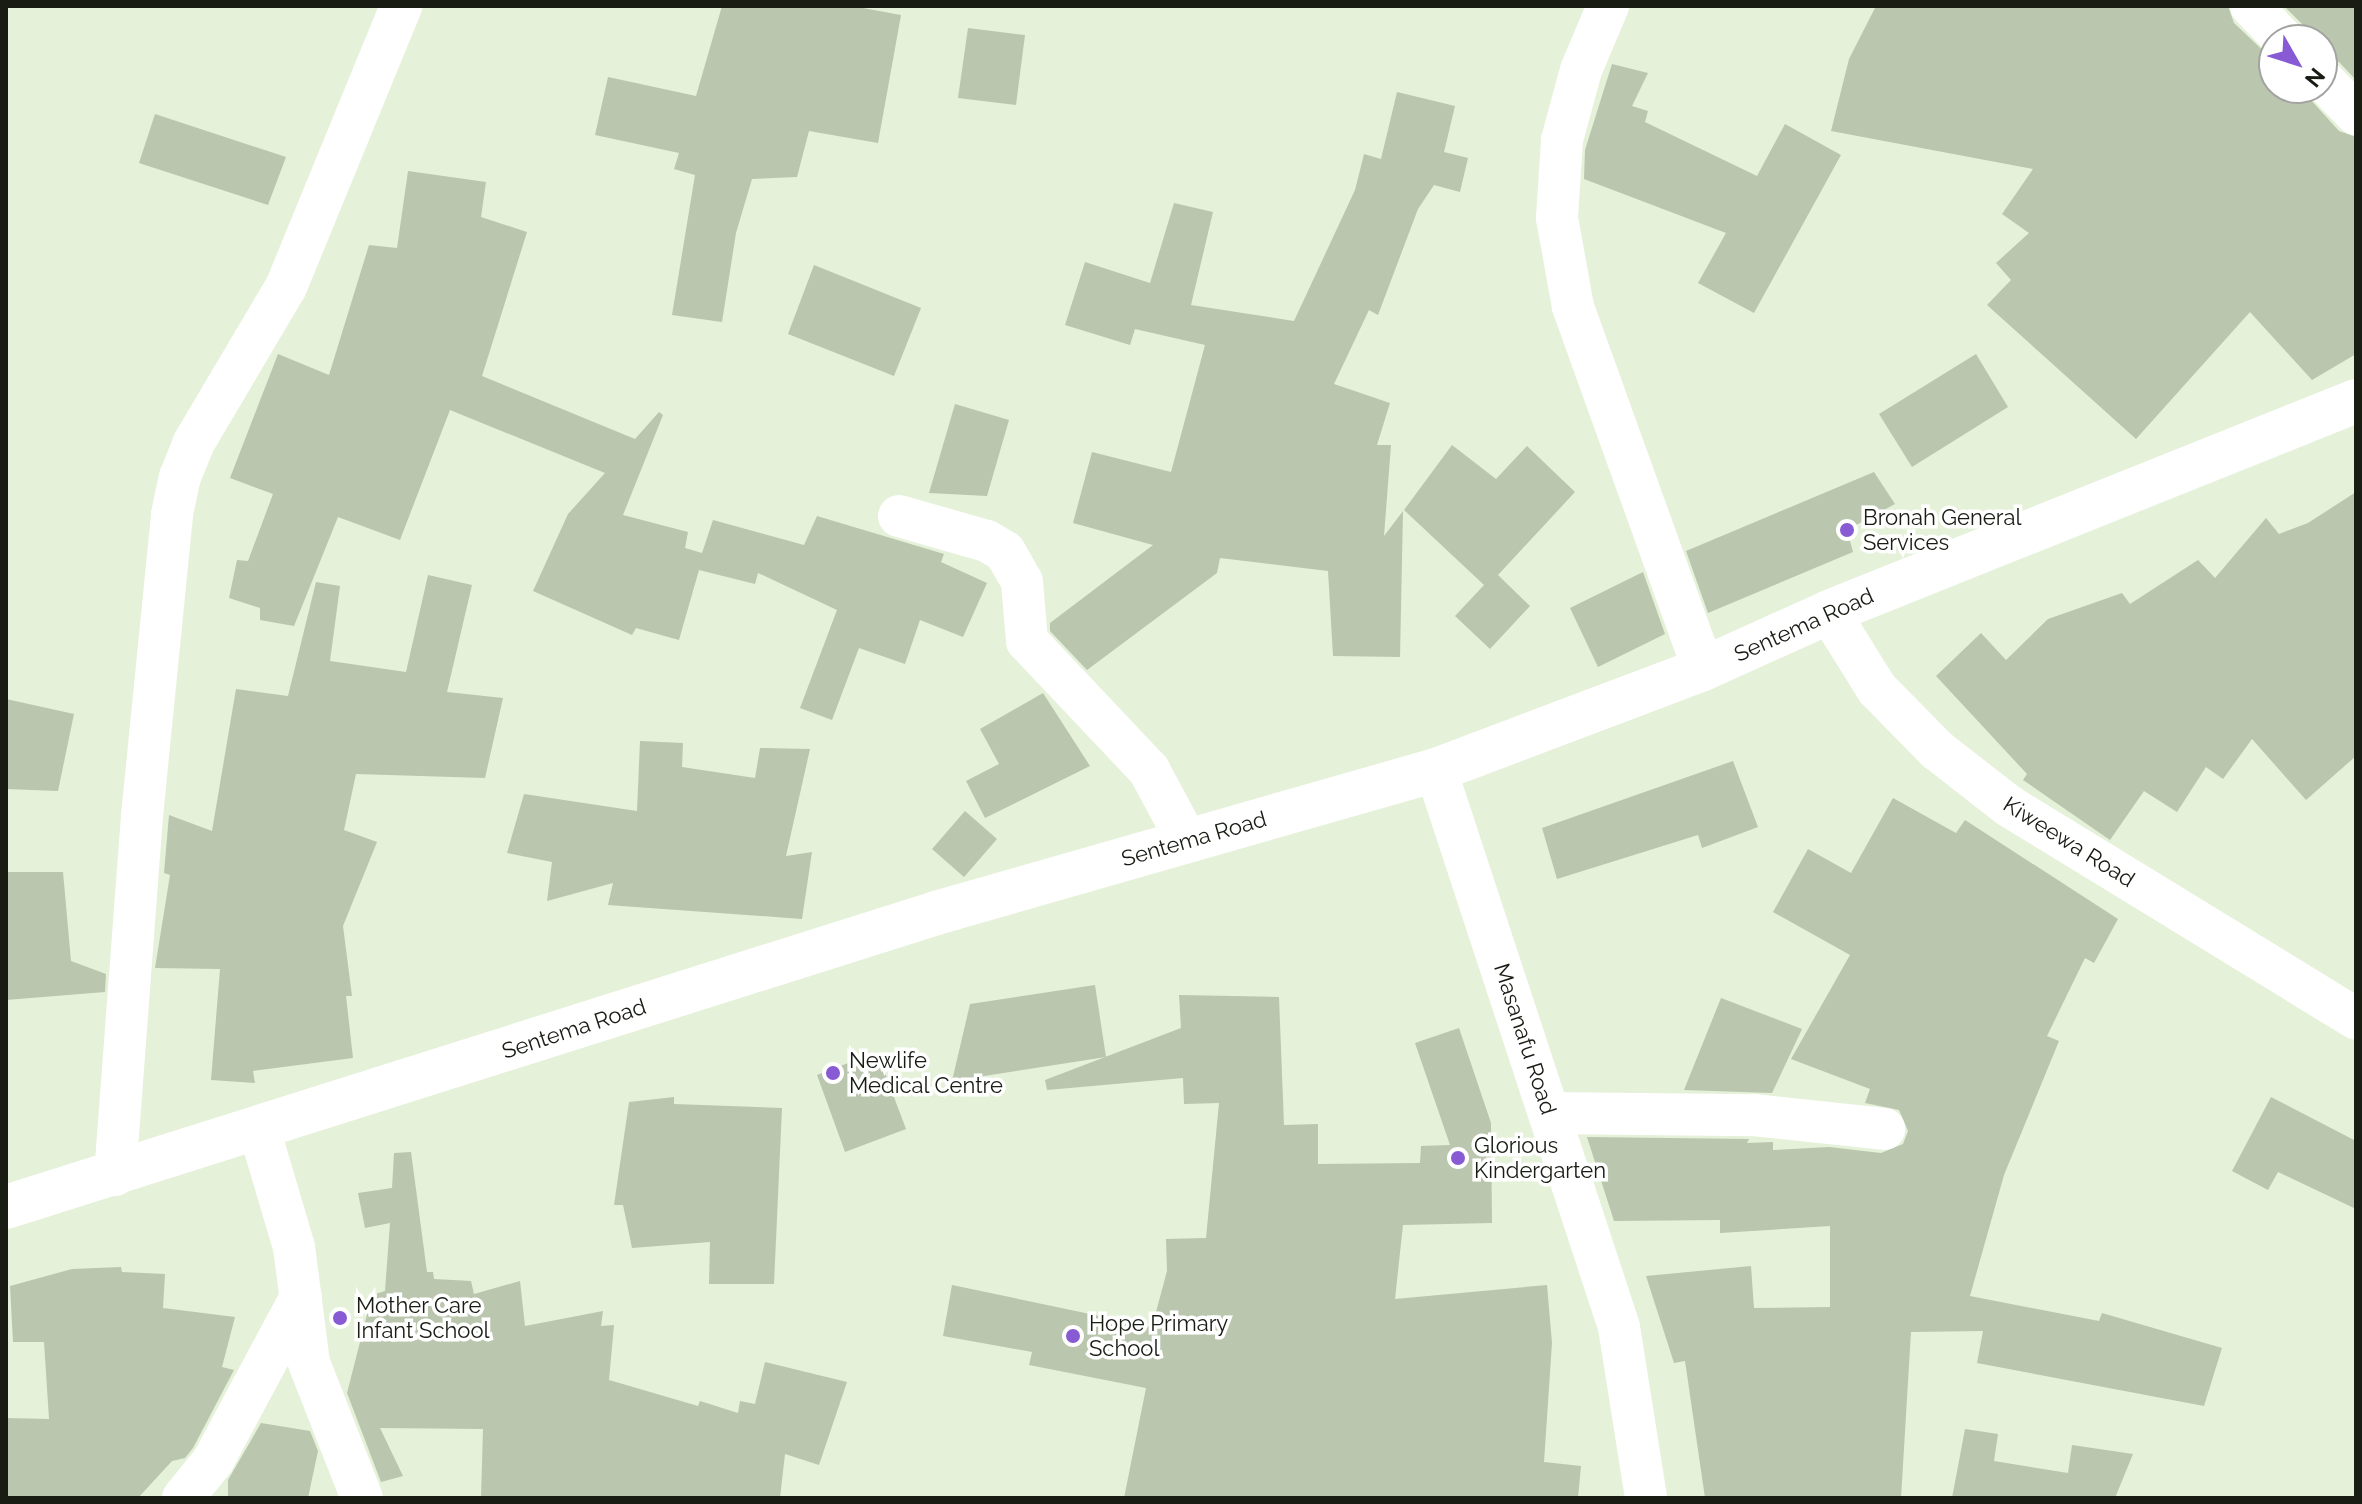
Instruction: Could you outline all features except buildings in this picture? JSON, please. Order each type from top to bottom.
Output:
[{"type":"main road","name":"Sentema Road","points":[[6,1207],[936,913],[1436,770],[1703,669],[1829,612],[2356,401]]},
{"type":"street","points":[[115,1175],[139,845],[174,501],[193,444],[286,287],[401,6]]},
{"type":"street","points":[[1608,6],[1581,70],[1562,140],[1557,218],[1573,307],[1703,669]]},
{"type":"street","points":[[2251,6],[2268,24]]},
{"type":"street","points":[[2338,95],[2356,114]]},
{"type":"street","points":[[899,516],[987,541],[1005,552],[1022,582],[1027,641],[1084,695],[1149,770],[1187,841]]},
{"type":"street","name":"Kiweewa Road","points":[[1829,612],[1877,689],[1937,750],[2009,806],[2356,1019]]},
{"type":"street","name":"Masanafu Road","points":[[1436,770],[1619,1327],[1646,1498]]},
{"type":"street","points":[[1550,1113],[1754,1115],[1884,1129]]},
{"type":"street","points":[[259,1129],[294,1247],[309,1363],[362,1498]]},
{"type":"street","points":[[183,1498],[213,1461],[301,1297]]},
{"type":"place","name":"Bronah General Services","points":[[1847,530]]},
{"type":"place","name":"Newlife Medical Centre","points":[[833,1073]]},
{"type":"place","name":"Glorious Kindergarten","points":[[1458,1158]]},
{"type":"place","name":"Mother Care Infant School","points":[[340,1318]]},
{"type":"place","name":"Hope Primary School","points":[[1073,1336]]}]
